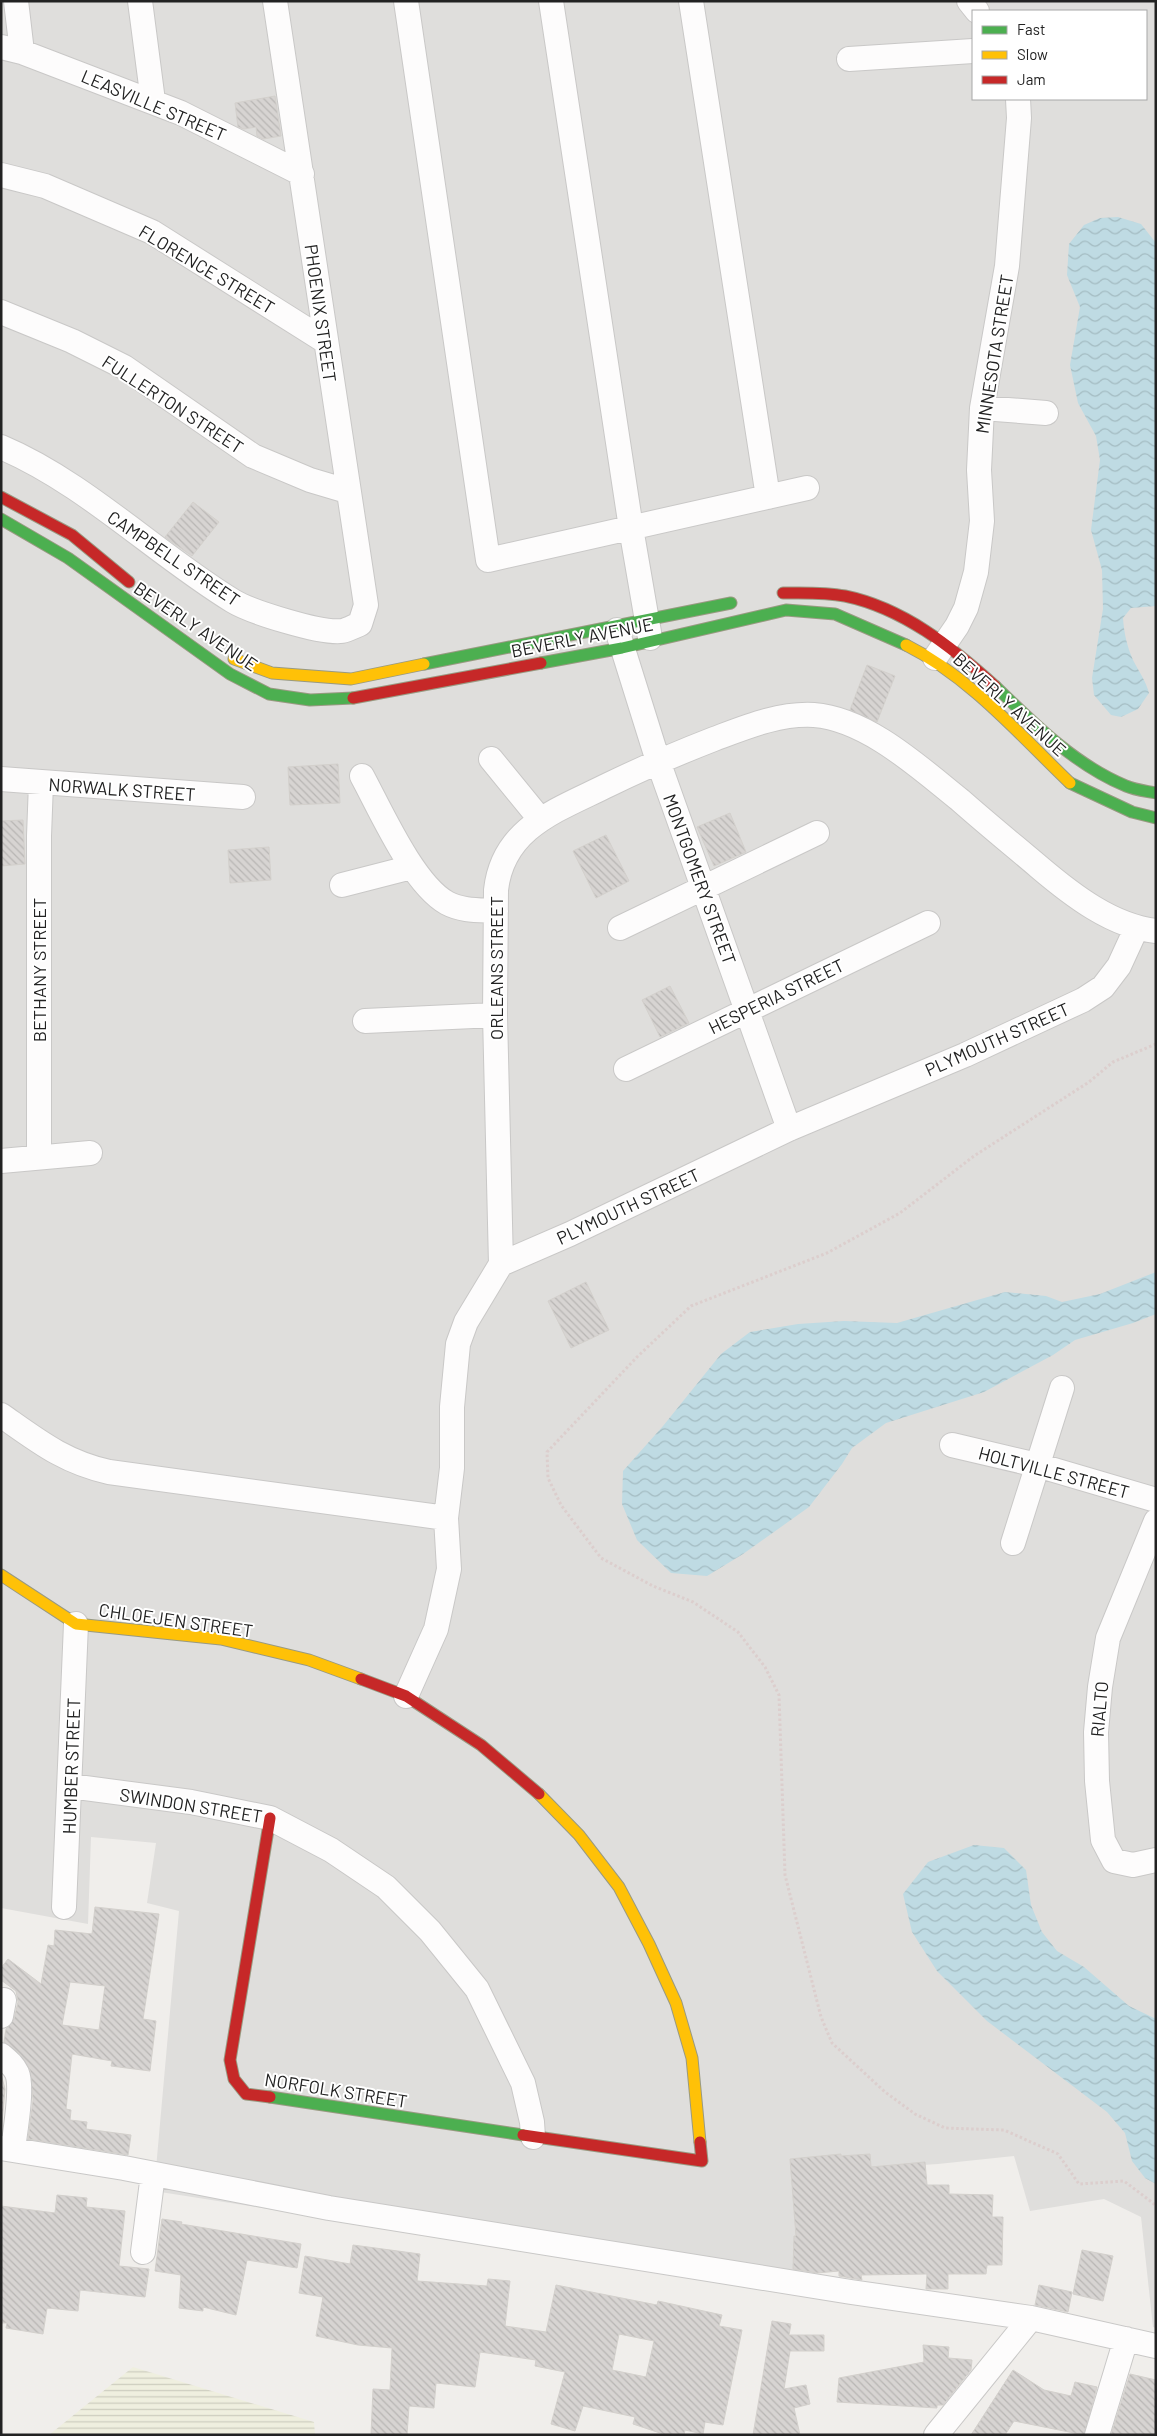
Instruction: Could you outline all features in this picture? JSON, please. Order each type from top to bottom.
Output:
[{"type":"street","points":[[12,49],[16,1]]},
{"type":"street","points":[[140,1],[152,101]]},
{"type":"street","name":"PHOENIX STREET","points":[[275,1],[302,174],[347,491],[366,605],[360,624]]},
{"type":"street","points":[[406,1],[488,560],[806,488]]},
{"type":"street","points":[[551,1],[631,528],[649,631]]},
{"type":"street","points":[[691,1],[768,497]]},
{"type":"street","name":"LEASVILLE STREET","points":[[12,49],[152,101],[197,120],[302,174]]},
{"type":"street","points":[[849,59],[972,51]]},
{"type":"street","name":"MINNESOTA STREET","points":[[940,651],[958,626],[966,608],[976,572],[982,522],[979,470],[982,408],[1007,266],[1019,118],[1018,100]]},
{"type":"street","name":"FLORENCE STREET","points":[[1,175],[45,186],[152,232],[325,341]]},
{"type":"street","name":"FULLERTON STREET","points":[[1,312],[72,341],[124,367],[253,456],[310,480],[347,491]]},
{"type":"street","points":[[982,408],[1046,413]]},
{"type":"street","name":"CAMPBELL STREET","points":[[1,448],[25,458],[83,495],[234,602],[267,616],[307,626],[341,631],[360,624]]},
{"type":"street","name":"BEVERLY AVENUE","points":[[1,497],[72,535],[138,589]]},
{"type":"street","name":"BEVERLY AVENUE","points":[[1,520],[68,558],[230,674],[269,694],[310,700],[355,698],[619,638],[649,631],[744,601]]},
{"type":"street","name":"BEVERLY AVENUE","points":[[773,595],[834,594],[878,607],[940,651],[1086,766],[1119,784],[1156,793]]},
{"type":"street","name":"BEVERLY AVENUE","points":[[222,650],[236,660],[272,673],[351,679],[786,610],[835,614],[882,633],[940,651],[979,696],[1072,785],[1132,812],[1156,818]]},
{"type":"street","name":"MONTGOMERY STREET","points":[[619,638],[658,761],[789,1129]]},
{"type":"street","name":"ORLEANS STREET","points":[[501,1264],[496,1015],[498,871],[504,857],[518,838],[540,819],[658,761],[764,720],[814,715],[859,726],[911,759],[1061,886],[1101,912],[1146,930]]},
{"type":"street","points":[[491,759],[540,819]]},
{"type":"street","points":[[362,776],[412,867],[430,888],[446,902],[467,910],[496,911]]},
{"type":"street","name":"NORWALK STREET","points":[[1,779],[243,797]]},
{"type":"street","name":"BETHANY STREET","points":[[39,1157],[39,836],[42,783]]},
{"type":"street","points":[[620,928],[702,886],[817,833]]},
{"type":"street","points":[[342,885],[412,867]]},
{"type":"street","name":"HESPERIA STREET","points":[[626,1070],[747,1009],[928,923]]},
{"type":"street","name":"PLYMOUTH STREET","points":[[501,1264],[570,1234],[789,1129],[965,1055],[1083,1000],[1103,987],[1146,930]]},
{"type":"street","points":[[365,1021],[496,1015]]},
{"type":"street","points":[[1,1161],[90,1153]]},
{"type":"street","points":[[406,1696],[438,1620],[449,1569],[446,1518],[452,1468],[452,1407],[458,1344],[466,1322],[501,1264]]},
{"type":"street","points":[[1013,1542],[1062,1388]]},
{"type":"street","points":[[1,1415],[55,1453],[92,1468],[148,1479],[446,1518]]},
{"type":"street","name":"HOLTVILLE STREET","points":[[952,1445],[1037,1465],[1156,1500]]},
{"type":"street","name":"RIALTO","points":[[1156,1521],[1108,1638],[1096,1732],[1097,1780],[1103,1840],[1114,1861],[1133,1865],[1156,1860]]},
{"type":"street","name":"CHLOEJEN STREET","points":[[1,1575],[76,1624],[220,1640],[309,1660],[406,1696],[481,1745],[536,1791],[579,1835],[619,1887],[649,1944],[676,2003],[692,2058],[702,2161]]},
{"type":"street","name":"HUMBER STREET","points":[[64,1907],[76,1624]]},
{"type":"street","name":"SWINDON STREET","points":[[70,1786],[191,1802],[270,1818],[331,1850],[386,1887],[430,1931],[477,1989],[523,2083],[532,2122],[533,2137]]},
{"type":"street","name":"NORFOLK STREET","points":[[270,1818],[230,2060],[234,2079],[246,2094],[702,2161]]},
{"type":"street","points":[[1,2055],[12,2064],[18,2076],[18,2109],[7,2149],[349,2211],[851,2292],[1032,2318],[1156,2346]]},
{"type":"street","points":[[143,2252],[153,2174]]},
{"type":"street","points":[[936,2435],[1032,2318]]},
{"type":"street","points":[[1097,2435],[1126,2339]]},
{"type":"path","points":[[1156,1044],[1113,1062],[1089,1082],[974,1156],[900,1213],[827,1253],[691,1306],[624,1370],[547,1452],[548,1478],[561,1505],[601,1558],[653,1586],[693,1602],[738,1632],[765,1667],[779,1695],[785,1875],[821,2017],[832,2043],[885,2092],[916,2114],[945,2128],[1004,2130],[1058,2154],[1079,2184],[1124,2181],[1153,2202],[1156,2207]]},
{"type":"shaded area","points":[[1,1],[1156,1],[1156,2328],[1153,2327],[1141,2217],[1104,2199],[1030,2211],[1014,2156],[938,2164],[859,2169],[794,2178],[800,2293],[154,2191],[179,1911],[147,1903],[156,1843],[91,1837],[88,1924],[1,1908]]},
{"type":"green space","points":[[133,2367],[314,2422],[315,2435],[49,2435]]},
{"type":"water","points":[[1118,217],[1141,224],[1156,243],[1156,606],[1131,608],[1123,618],[1129,650],[1149,693],[1138,709],[1121,717],[1111,715],[1094,695],[1092,678],[1103,609],[1102,570],[1091,530],[1100,460],[1096,436],[1078,403],[1070,365],[1080,307],[1067,275],[1069,244],[1084,225],[1100,218]]},
{"type":"water","points":[[1156,1272],[1156,1314],[1133,1323],[1075,1340],[1053,1355],[984,1392],[886,1423],[852,1448],[809,1507],[743,1554],[707,1576],[671,1573],[637,1540],[622,1504],[623,1471],[663,1426],[721,1354],[750,1332],[798,1324],[844,1321],[897,1323],[1005,1292],[1046,1296],[1062,1302],[1100,1294]]},
{"type":"water","points":[[974,1845],[1004,1848],[1026,1870],[1031,1905],[1042,1932],[1057,1951],[1084,1967],[1129,2006],[1156,2019],[1156,2184],[1145,2178],[1132,2161],[1125,2133],[1107,2112],[987,2021],[937,1971],[912,1932],[903,1894],[928,1862]]},
{"type":"building","points":[[275,96],[281,136],[263,139],[257,136],[256,127],[244,129],[238,127],[235,103]]},
{"type":"building","points":[[193,502],[219,522],[192,556],[165,537]]},
{"type":"building","points":[[867,665],[895,676],[877,722],[850,710]]},
{"type":"building","points":[[338,764],[340,803],[290,805],[288,767]]},
{"type":"building","points":[[730,813],[746,852],[714,866],[697,827]]},
{"type":"building","points":[[23,820],[25,864],[1,866],[1,821]]},
{"type":"building","points":[[606,835],[629,881],[596,898],[573,851]]},
{"type":"building","points":[[269,847],[271,880],[230,883],[228,850]]},
{"type":"building","points":[[670,986],[689,1023],[660,1037],[642,1000]]},
{"type":"building","points":[[586,1282],[609,1330],[571,1348],[548,1301]]},
{"type":"building","points":[[95,1907],[159,1914],[143,2019],[156,2021],[150,2071],[111,2066],[112,2061],[72,2054],[66,2109],[71,2110],[70,2120],[87,2122],[86,2129],[131,2135],[128,2155],[28,2139],[33,2100],[30,2070],[20,2054],[4,2042],[6,2029],[14,2019],[18,2002],[16,1991],[1,1980],[1,1968],[8,1959],[41,1984],[48,1945],[54,1946],[55,1930],[92,1934]],"holes":[[[70,1982],[105,1986],[99,2030],[62,2025]]]},
{"type":"building","points":[[1,2074],[5,2089],[1,2133]]},
{"type":"building","points":[[841,2154],[841,2156],[870,2154],[871,2167],[925,2162],[927,2185],[949,2185],[949,2194],[993,2195],[992,2217],[1003,2217],[1002,2265],[987,2265],[986,2274],[948,2274],[948,2289],[926,2289],[927,2274],[861,2275],[862,2280],[839,2276],[839,2271],[817,2273],[793,2269],[794,2236],[796,2236],[790,2159]]},
{"type":"building","points":[[57,2195],[87,2198],[86,2207],[125,2211],[119,2266],[149,2269],[145,2297],[80,2290],[78,2311],[47,2308],[43,2334],[6,2328],[7,2323],[1,2323],[1,2206],[55,2213]]},
{"type":"building","points":[[162,2219],[182,2222],[181,2224],[301,2244],[297,2268],[247,2260],[236,2315],[203,2307],[203,2311],[179,2308],[181,2275],[155,2271]]},
{"type":"building","points":[[353,2245],[420,2254],[417,2281],[487,2286],[488,2279],[510,2281],[505,2326],[546,2332],[556,2285],[657,2305],[658,2301],[722,2315],[719,2326],[742,2330],[723,2425],[705,2422],[703,2434],[685,2430],[684,2435],[666,2435],[633,2424],[635,2417],[583,2406],[575,2431],[551,2424],[565,2372],[535,2366],[536,2360],[480,2352],[475,2387],[436,2383],[434,2408],[409,2406],[407,2435],[371,2435],[373,2389],[390,2390],[392,2348],[358,2345],[316,2336],[323,2297],[299,2293],[305,2256],[350,2264]],"holes":[[[619,2334],[654,2341],[646,2377],[612,2370]]]},
{"type":"building","points":[[1082,2250],[1113,2256],[1103,2301],[1073,2294]]},
{"type":"building","points":[[1039,2285],[1072,2292],[1068,2312],[1035,2305]]},
{"type":"building","points":[[772,2321],[791,2324],[789,2335],[824,2335],[824,2351],[790,2351],[784,2389],[806,2385],[810,2404],[794,2408],[800,2435],[753,2435]]},
{"type":"building","points":[[923,2345],[949,2347],[948,2358],[972,2360],[971,2370],[943,2405],[937,2405],[937,2408],[837,2402],[839,2378],[924,2362]]},
{"type":"building","points":[[1013,2370],[1044,2390],[1071,2396],[1075,2382],[1097,2387],[1084,2435],[1014,2421],[1005,2435],[971,2435]]},
{"type":"building","points":[[1130,2374],[1156,2380],[1156,2435],[1111,2435]]},
{"type":"traffic: fast","points":[[1,519],[68,558],[230,674],[269,694],[310,700],[353,698]]},
{"type":"traffic: fast","points":[[424,664],[731,603]]},
{"type":"traffic: fast","points":[[541,663],[622,648],[786,610],[835,614],[906,645]]},
{"type":"traffic: fast","points":[[995,686],[1056,742],[1090,767],[1129,787],[1156,793]]},
{"type":"traffic: fast","points":[[1070,783],[1132,812],[1156,818]]},
{"type":"traffic: fast","points":[[270,2097],[523,2135]]},
{"type":"traffic: slow","points":[[906,645],[929,658],[973,690],[1013,726],[1070,783]]},
{"type":"traffic: slow","points":[[234,659],[272,673],[351,679],[424,664]]},
{"type":"traffic: slow","points":[[1,1575],[76,1624],[221,1639],[309,1660],[361,1679]]},
{"type":"traffic: slow","points":[[539,1794],[579,1835],[619,1887],[649,1944],[676,2003],[692,2058],[700,2142]]},
{"type":"traffic: jam","points":[[1,497],[72,535],[129,582]]},
{"type":"traffic: jam","points":[[783,593],[845,596],[887,610],[907,619],[926,631],[962,657],[995,686]]},
{"type":"traffic: jam","points":[[353,698],[541,663]]},
{"type":"traffic: jam","points":[[361,1679],[406,1696],[481,1745],[539,1794]]},
{"type":"traffic: jam","points":[[270,1818],[230,2060],[234,2079],[246,2094],[270,2097]]},
{"type":"traffic: jam","points":[[523,2135],[702,2161],[700,2142]]}]
